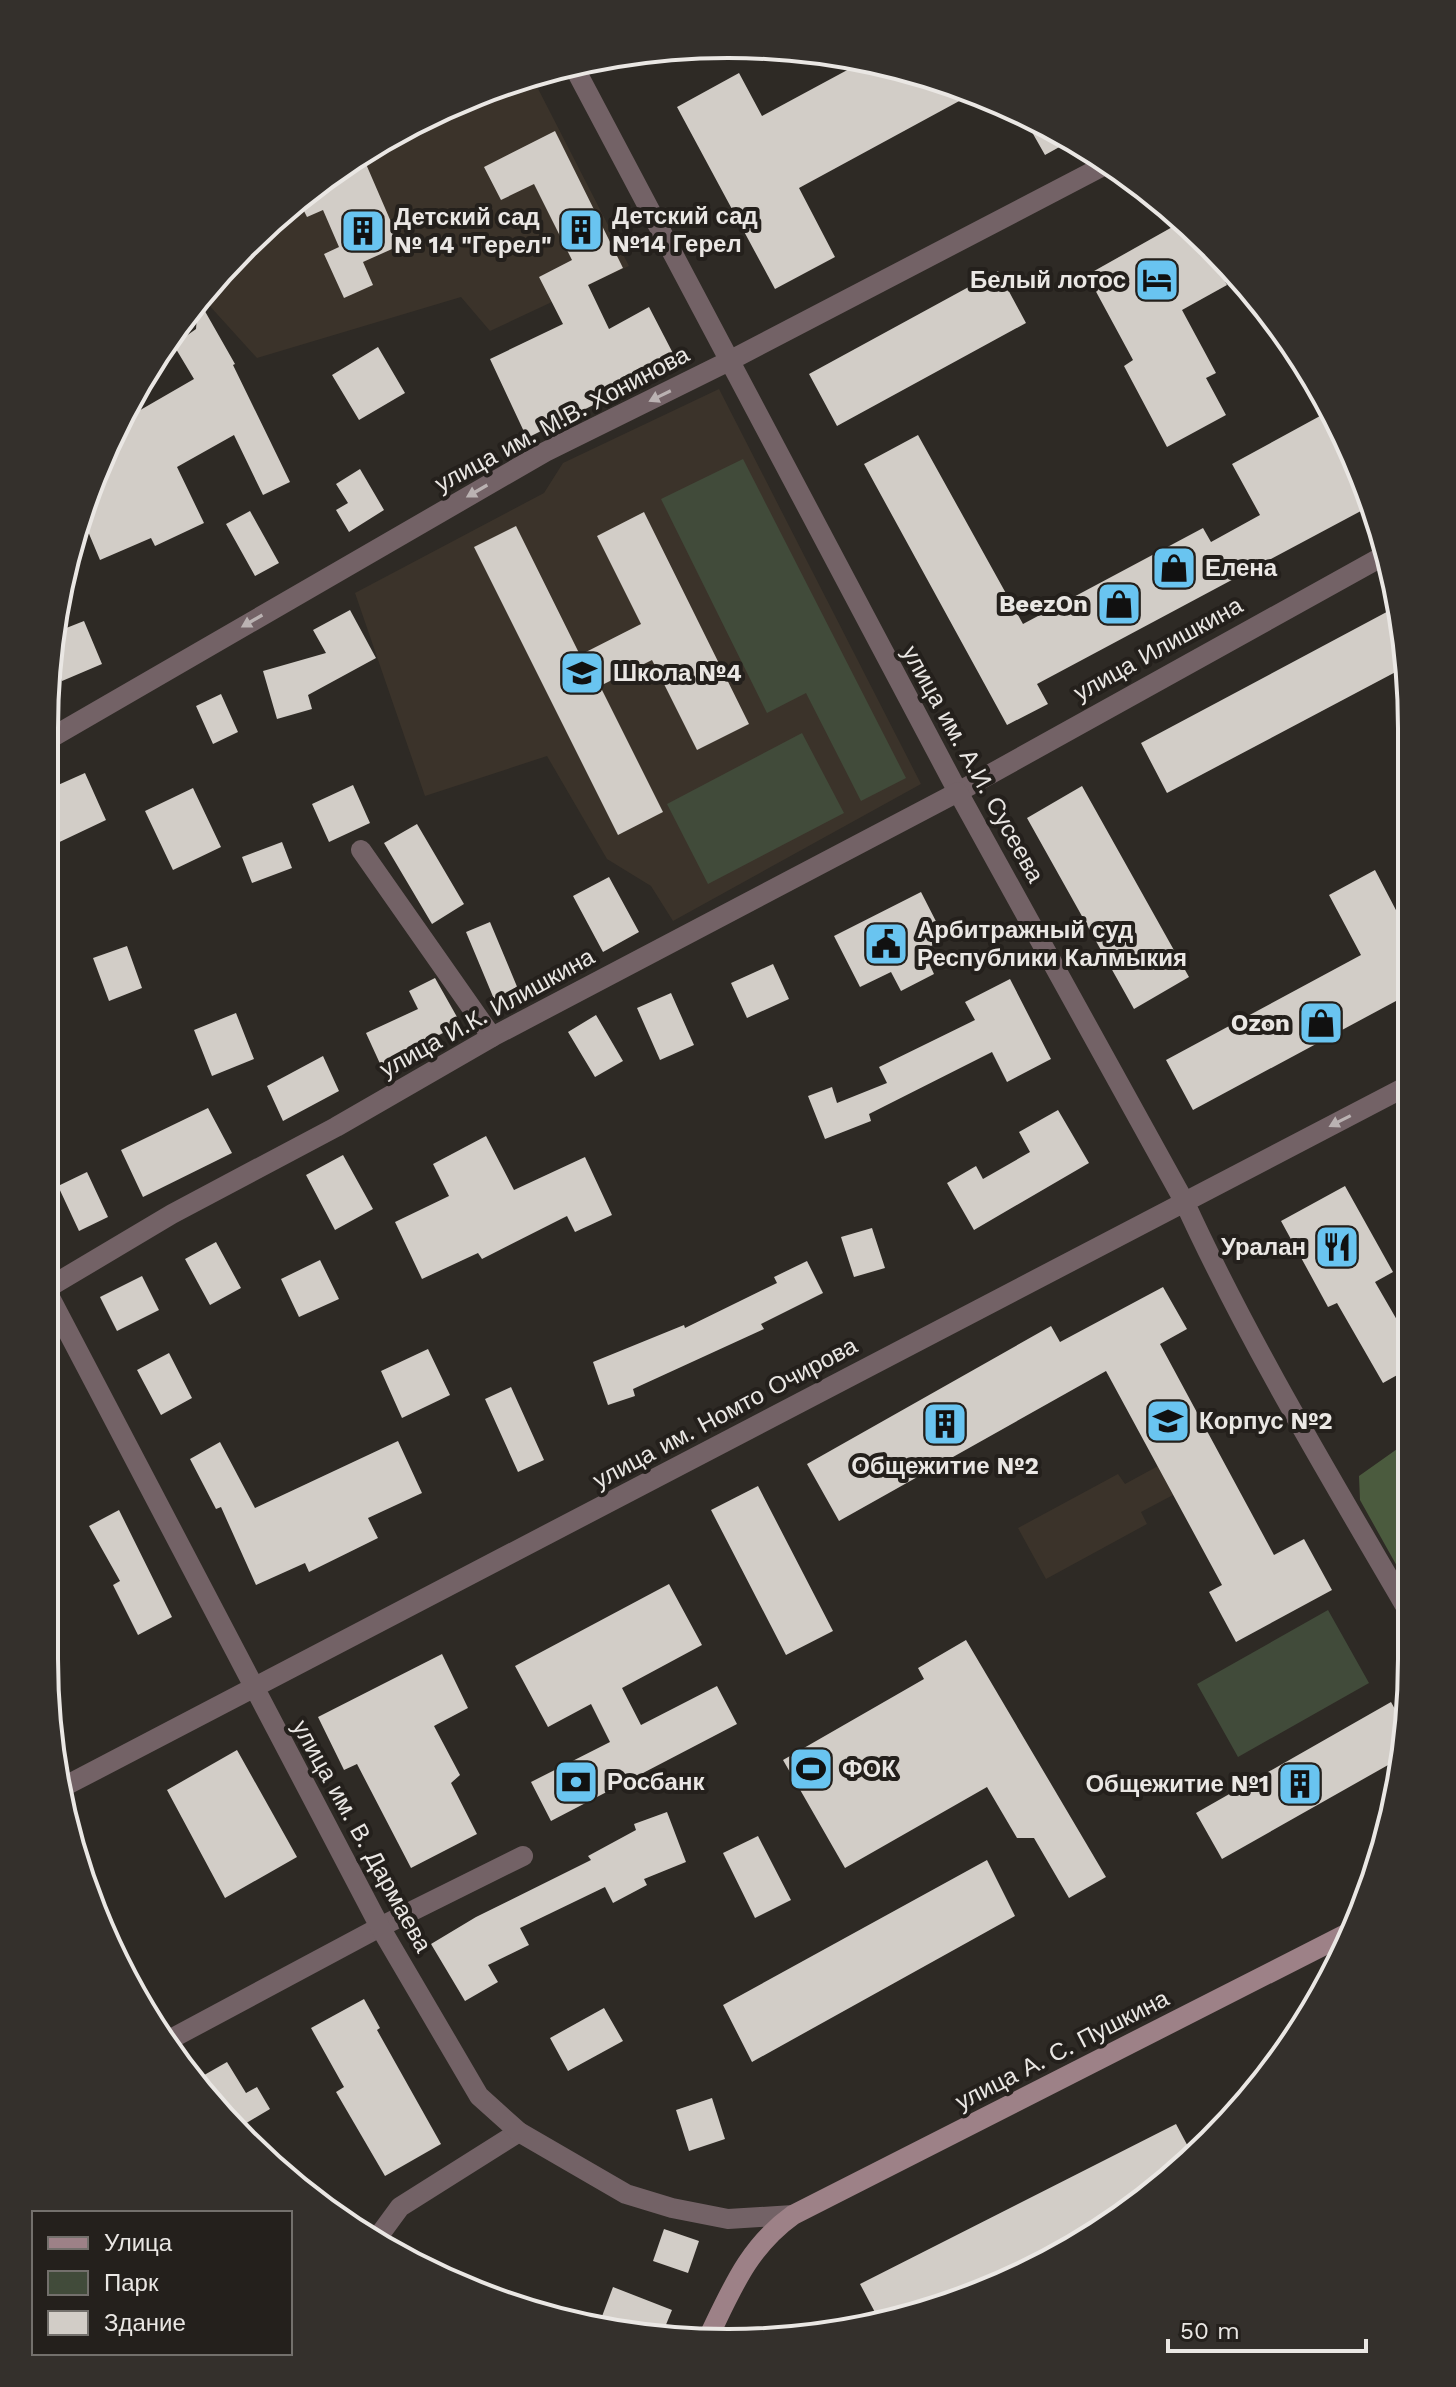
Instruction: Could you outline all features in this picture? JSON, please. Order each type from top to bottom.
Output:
[{"type":"main road","name":"улица А. С. Пушкина","points":[[713,2329],[744,2265],[767,2233],[793,2215],[1336,1939]]},
{"type":"street","name":"улица им. А.И. Сусеева","points":[[578,75],[958,792],[1184,1201],[1321,1462],[1398,1594]]},
{"type":"street","name":"улица им. М.В. Хонинова","points":[[58,734],[545,452],[729,361],[1097,169]]},
{"type":"street","name":"улица Илишкина","points":[[958,792],[1376,560]]},
{"type":"street","name":"улица И.К. Илишкина","points":[[58,1283],[172,1214],[336,1127],[492,1037],[958,792]]},
{"type":"street","points":[[361,850],[492,1037]]},
{"type":"street","name":"улица им. Номто Очирова","points":[[70,1783],[1398,1091]]},
{"type":"street","name":"улица им. В. Дармаева","points":[[58,1313],[380,1927],[479,2096],[519,2132],[626,2194],[672,2208],[728,2219],[793,2215]]},
{"type":"street","points":[[175,2037],[380,1927],[523,1856]]},
{"type":"street","points":[[382,2232],[400,2207],[519,2132]]},
{"type":"shaded area","points":[[537,87],[629,266],[490,331],[461,297],[257,358],[209,305],[254,254],[320,196],[393,148],[472,109]]},
{"type":"shaded area","points":[[719,389],[921,784],[673,921],[651,886],[607,859],[547,756],[425,796],[355,593],[544,493],[563,463]]},
{"type":"shaded area","points":[[1158,1466],[1173,1495],[1141,1512],[1147,1524],[1046,1579],[1018,1528],[1118,1474],[1125,1484]]},
{"type":"green space","points":[[743,459],[906,778],[861,801],[806,693],[767,713],[661,499]]},
{"type":"green space","points":[[802,733],[844,813],[708,884],[667,804]]},
{"type":"green space","points":[[1398,1448],[1398,1568],[1360,1500],[1359,1476]]},
{"type":"green space","points":[[1328,1610],[1369,1683],[1238,1757],[1197,1684]]},
{"type":"building","points":[[849,69],[901,81],[960,100],[799,188],[835,257],[775,289],[677,107],[739,73],[762,116]]},
{"type":"building","points":[[555,131],[623,268],[588,285],[609,329],[649,307],[678,363],[527,438],[490,359],[563,324],[539,277],[572,260],[534,184],[501,200],[484,167]]},
{"type":"building","points":[[1031,131],[1060,147],[1045,155]]},
{"type":"building","name":"Детский сад № 14 \"Герел\"","points":[[366,165],[401,245],[363,262],[373,285],[344,298],[324,254],[339,247],[323,210],[307,217],[303,210]]},
{"type":"building","points":[[1173,227],[1202,254],[1227,285],[1182,310],[1216,373],[1206,378],[1226,415],[1167,447],[1124,366],[1133,360],[1087,275]]},
{"type":"building","points":[[998,271],[1026,323],[837,426],[809,374]]},
{"type":"building","points":[[204,310],[235,364],[290,482],[263,495],[234,435],[177,467],[204,523],[155,546],[151,538],[100,560],[88,532],[109,472],[138,411],[194,379],[176,349],[184,338],[196,329],[197,319]]},
{"type":"building","points":[[378,347],[405,393],[359,420],[332,375]]},
{"type":"building","points":[[1320,416],[1361,511],[1037,684],[1048,704],[1007,725],[864,464],[918,435],[1023,624],[1203,528],[1211,542],[1260,515],[1232,464]]},
{"type":"building","points":[[360,469],[384,510],[349,532],[336,510],[348,503],[336,484]]},
{"type":"building","points":[[250,511],[279,563],[255,576],[226,524]]},
{"type":"building","name":"Школа №4","points":[[644,512],[749,724],[697,750],[652,660],[600,686],[663,812],[618,835],[474,547],[516,526],[580,655],[641,624],[597,536]]},
{"type":"building","points":[[350,610],[376,658],[308,695],[312,709],[277,719],[263,671],[326,653],[313,630]]},
{"type":"building","points":[[1387,612],[1396,672],[1167,793],[1141,743]]},
{"type":"building","points":[[84,621],[102,664],[62,681],[60,676],[66,628]]},
{"type":"building","points":[[221,694],[238,732],[213,744],[196,706]]},
{"type":"building","points":[[85,773],[106,820],[58,843],[58,785]]},
{"type":"building","points":[[353,785],[370,823],[329,842],[312,804]]},
{"type":"building","points":[[1082,786],[1189,977],[1134,1009],[1027,818]]},
{"type":"building","points":[[193,788],[221,847],[173,870],[145,811]]},
{"type":"building","points":[[417,824],[464,904],[432,924],[384,843]]},
{"type":"building","points":[[282,842],[292,868],[252,883],[242,857]]},
{"type":"building","points":[[1375,870],[1398,914],[1398,1000],[1193,1110],[1166,1060],[1361,955],[1329,895]]},
{"type":"building","points":[[609,877],[639,932],[603,952],[573,896]]},
{"type":"building","name":"Арбитражный суд Республики Калмыкия","points":[[921,892],[945,939],[923,950],[934,974],[901,991],[891,972],[860,987],[834,936]]},
{"type":"building","points":[[490,922],[518,989],[494,999],[466,932]]},
{"type":"building","points":[[127,946],[142,988],[109,1001],[93,958]]},
{"type":"building","points":[[773,964],[789,999],[747,1018],[731,983]]},
{"type":"building","points":[[435,978],[461,1024],[403,1053],[405,1058],[382,1068],[366,1033],[418,1009],[409,991]]},
{"type":"building","points":[[1010,979],[1051,1059],[1007,1082],[992,1052],[869,1114],[871,1121],[825,1139],[808,1096],[832,1087],[837,1103],[887,1083],[879,1067],[975,1020],[965,1002]]},
{"type":"building","points":[[671,993],[694,1045],[660,1060],[637,1008]]},
{"type":"building","points":[[236,1013],[254,1059],[212,1076],[194,1030]]},
{"type":"building","points":[[596,1015],[623,1061],[595,1077],[568,1032]]},
{"type":"building","points":[[323,1056],[339,1091],[283,1121],[267,1086]]},
{"type":"building","points":[[208,1108],[232,1153],[143,1197],[121,1150]]},
{"type":"building","points":[[1058,1110],[1089,1163],[974,1230],[947,1183],[976,1166],[983,1179],[1030,1152],[1019,1132]]},
{"type":"building","points":[[486,1136],[514,1190],[585,1157],[612,1215],[575,1232],[567,1216],[482,1259],[478,1253],[422,1279],[395,1222],[449,1196],[433,1164]]},
{"type":"building","points":[[343,1155],[373,1209],[335,1230],[306,1175]]},
{"type":"building","points":[[87,1172],[108,1217],[79,1231],[58,1186]]},
{"type":"building","name":"Уралан","points":[[1345,1186],[1393,1272],[1375,1282],[1398,1322],[1398,1375],[1383,1383],[1337,1303],[1328,1307],[1281,1221]]},
{"type":"building","points":[[872,1228],[885,1268],[854,1277],[841,1237]]},
{"type":"building","points":[[216,1242],[241,1288],[210,1305],[185,1259]]},
{"type":"building","points":[[320,1260],[339,1299],[299,1317],[281,1279]]},
{"type":"building","points":[[807,1261],[823,1293],[761,1324],[764,1329],[633,1389],[635,1396],[608,1405],[593,1362],[684,1325],[685,1328],[777,1283],[774,1277]]},
{"type":"building","points":[[142,1276],[159,1310],[117,1331],[100,1297]]},
{"type":"building","points":[[1163,1287],[1187,1329],[1160,1344],[1274,1555],[1304,1539],[1332,1590],[1236,1642],[1209,1592],[1222,1585],[1106,1371],[839,1521],[807,1464],[1051,1326],[1060,1342]]},
{"type":"building","points":[[428,1349],[450,1395],[402,1418],[381,1371]]},
{"type":"building","points":[[169,1353],[192,1398],[161,1415],[137,1370]]},
{"type":"building","points":[[511,1387],[544,1460],[518,1472],[485,1399]]},
{"type":"building","points":[[398,1441],[422,1493],[368,1518],[378,1538],[309,1572],[305,1563],[256,1585],[221,1507],[216,1509],[190,1459],[220,1442],[255,1508]]},
{"type":"building","points":[[758,1486],[833,1631],[786,1655],[711,1510]]},
{"type":"building","points":[[119,1510],[172,1617],[138,1635],[113,1585],[120,1581],[89,1526]]},
{"type":"building","points":[[669,1584],[702,1645],[622,1688],[641,1725],[717,1686],[737,1724],[551,1821],[531,1782],[610,1742],[591,1704],[548,1727],[515,1666]]},
{"type":"building","points":[[966,1640],[1106,1877],[1069,1898],[1034,1838],[1017,1838],[987,1787],[845,1868],[783,1760],[924,1679],[918,1668]]},
{"type":"building","points":[[442,1654],[468,1708],[434,1726],[460,1775],[451,1783],[477,1834],[411,1868],[357,1764],[344,1770],[318,1717]]},
{"type":"building","name":"Общежитие №1","points":[[1391,1702],[1396,1711],[1389,1764],[1222,1859],[1196,1813]]},
{"type":"building","points":[[237,1750],[297,1857],[225,1898],[167,1790]]},
{"type":"building","points":[[667,1812],[686,1862],[644,1879],[647,1885],[613,1903],[605,1887],[520,1928],[529,1945],[488,1965],[498,1982],[465,2001],[431,1944],[476,1917],[591,1860],[588,1856],[636,1830],[634,1824]]},
{"type":"building","points":[[758,1836],[791,1900],[755,1918],[723,1853]]},
{"type":"building","points":[[987,1860],[1015,1916],[752,2062],[723,2005]]},
{"type":"building","points":[[364,1999],[380,2028],[377,2030],[441,2144],[385,2176],[336,2092],[344,2087],[311,2028]]},
{"type":"building","points":[[604,2008],[623,2041],[568,2071],[550,2038]]},
{"type":"building","points":[[227,2062],[246,2093],[257,2087],[270,2109],[245,2124],[203,2076]]},
{"type":"building","points":[[712,2098],[725,2139],[689,2151],[676,2110]]},
{"type":"building","points":[[1176,2124],[1188,2146],[1136,2191],[1100,2216],[1024,2260],[984,2278],[875,2312],[860,2284]]},
{"type":"building","points":[[664,2229],[699,2241],[688,2273],[653,2261]]},
{"type":"building","points":[[613,2287],[672,2310],[666,2326],[602,2317]]},
{"type":"place","name":"Детский сад №14 Герел","points":[[581,230]]},
{"type":"place","name":"Детский сад № 14 \"Герел\"","points":[[363,231]]},
{"type":"place","name":"Белый лотос","points":[[1157,280]]},
{"type":"place","name":"Елена","points":[[1174,568]]},
{"type":"place","name":"BeezOn","points":[[1119,604]]},
{"type":"place","name":"Школа №4","points":[[582,673]]},
{"type":"place","name":"Арбитражный суд Республики Калмыкия","points":[[886,944]]},
{"type":"place","name":"Ozon","points":[[1321,1023]]},
{"type":"place","name":"Уралан","points":[[1337,1247]]},
{"type":"place","name":"Корпус №2","points":[[1168,1421]]},
{"type":"place","name":"Общежитие №2","points":[[945,1424]]},
{"type":"place","name":"ФОК","points":[[811,1769]]},
{"type":"place","name":"Росбанк","points":[[576,1782]]},
{"type":"place","name":"Общежитие №1","points":[[1300,1784]]}]
